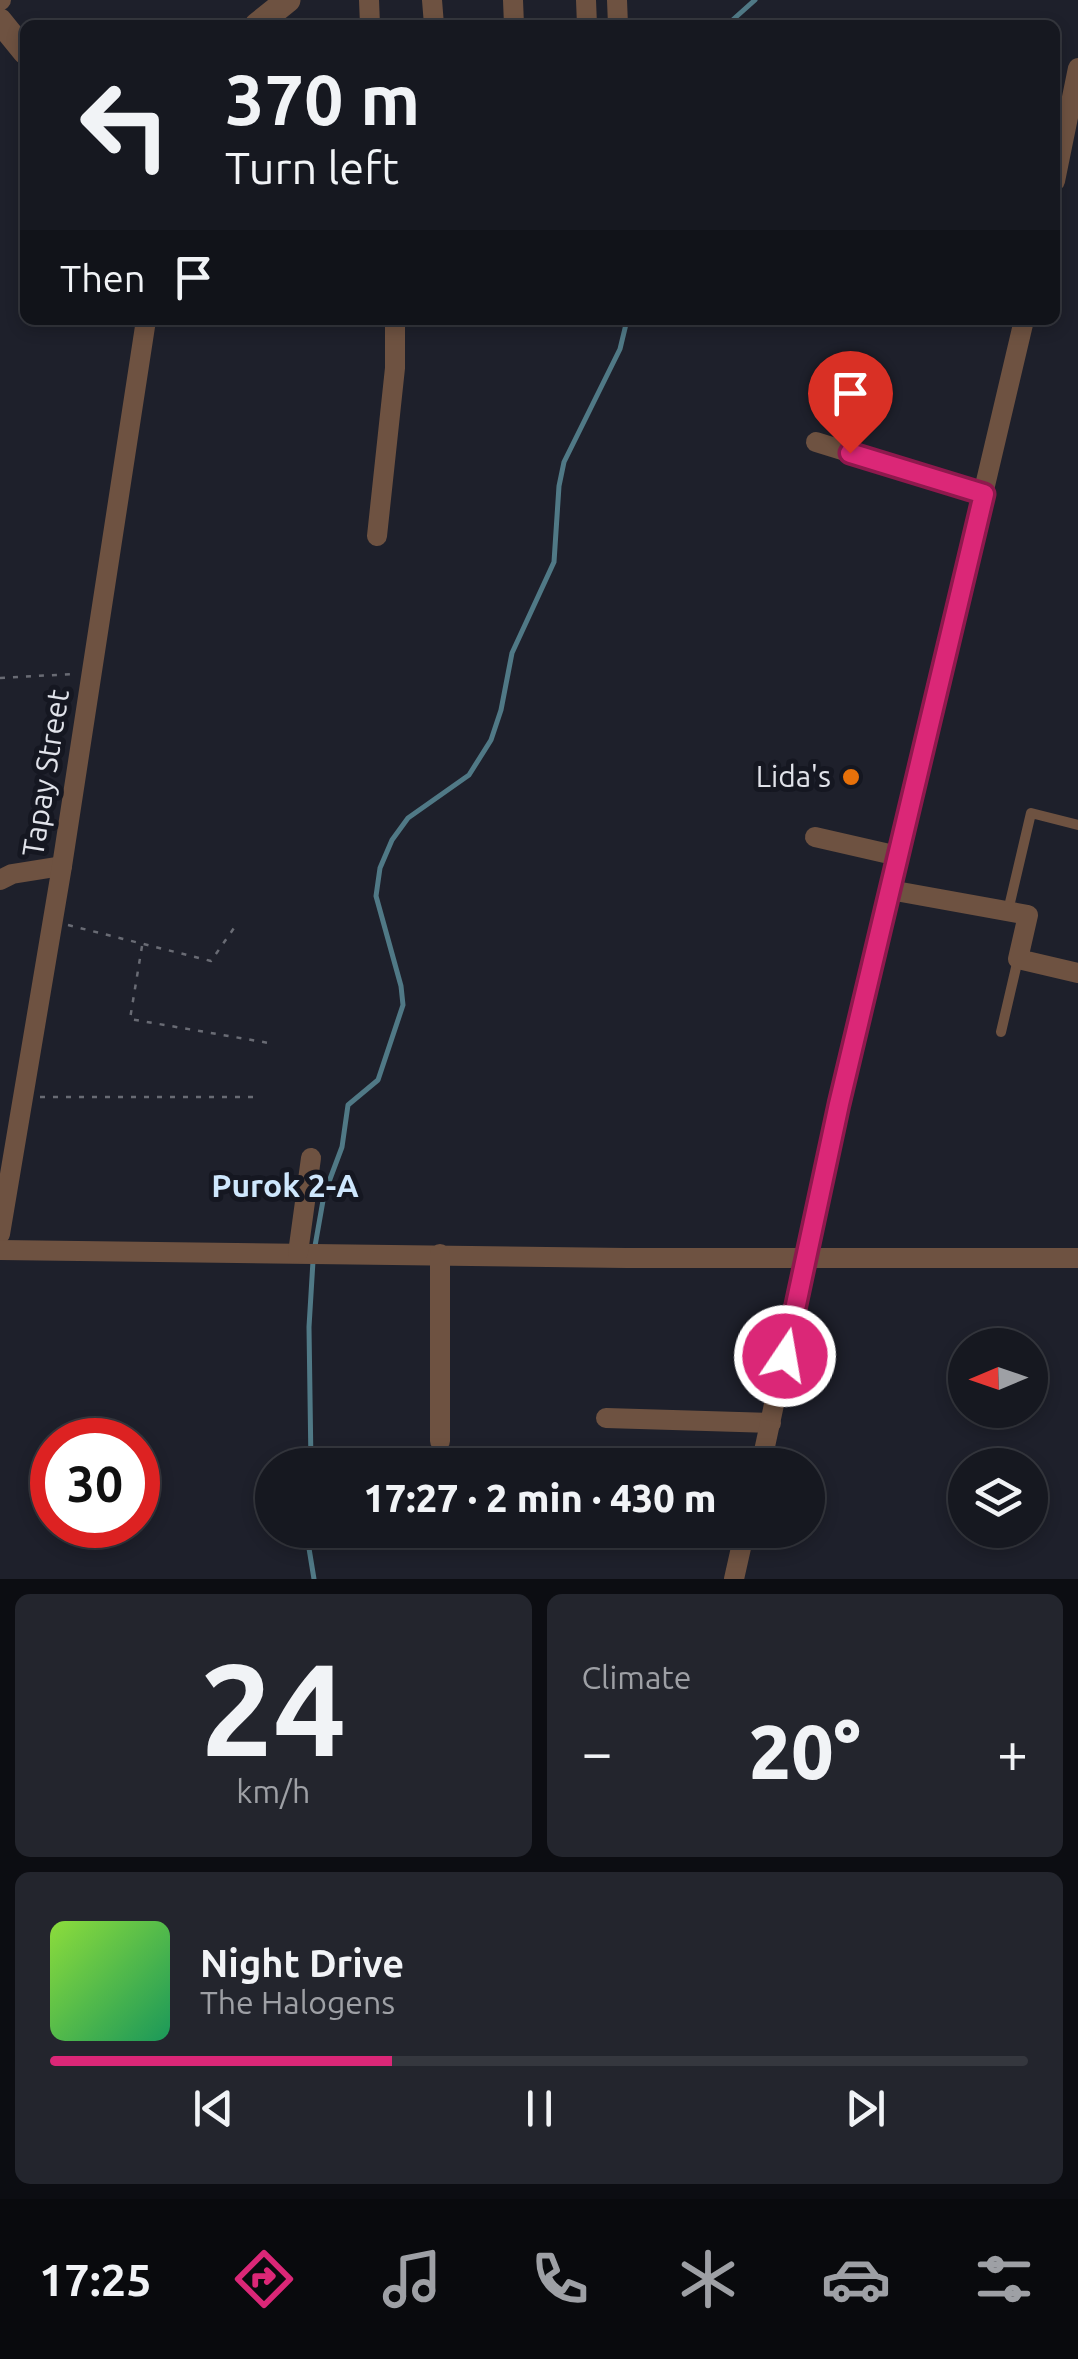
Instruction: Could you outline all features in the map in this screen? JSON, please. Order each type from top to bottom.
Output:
[{"type":"street","points":[[263,20],[288,0]]},
{"type":"street","points":[[0,22],[20,46]]},
{"type":"street","points":[[1060,157],[1078,68]]},
{"type":"street","name":"Tapay Street","points":[[0,1234],[62,866],[145,325]]},
{"type":"street","points":[[377,536],[394,383],[394,325]]},
{"type":"street","points":[[765,1448],[832,1135],[1023,325]]},
{"type":"street","points":[[816,442],[984,494]]},
{"type":"street","points":[[815,837],[898,856]]},
{"type":"street","points":[[0,880],[12,874],[62,866]]},
{"type":"street","points":[[890,890],[1028,916],[1018,959],[1078,972]]},
{"type":"street","points":[[298,1252],[312,1158]]},
{"type":"street","points":[[0,1250],[1078,1258]]},
{"type":"street","points":[[440,1254],[440,1442]]},
{"type":"street","points":[[606,1418],[771,1423]]},
{"type":"street","points":[[734,1579],[742,1548]]},
{"type":"lane","points":[[1008,912],[1031,813],[1078,824]]},
{"type":"lane","points":[[1001,1032],[1018,959]]},
{"type":"path","points":[[0,678],[91,675]]},
{"type":"path","points":[[52,921],[211,961],[234,928]]},
{"type":"path","points":[[142,946],[130,1019],[269,1043]]},
{"type":"path","points":[[24,1097],[258,1097]]},
{"type":"waterway","points":[[733,20],[755,0]]},
{"type":"waterway","points":[[315,1246],[324,1195],[342,1147],[348,1105],[378,1080],[403,1005],[376,896],[380,868],[392,840],[408,818],[469,775],[491,740],[512,653],[554,562],[564,462],[620,349],[626,325]]},
{"type":"waterway","points":[[311,1448],[309,1327],[313,1261]]},
{"type":"waterway","points":[[309,1548],[314,1579]]},
{"type":"place","name":"Lida's","points":[[851,777]]},
{"type":"district","name":"Purok 2-A","points":[[285,1186]]},
{"type":"route","points":[[785,1356],[839,1104],[984,494],[850,453]]}]
